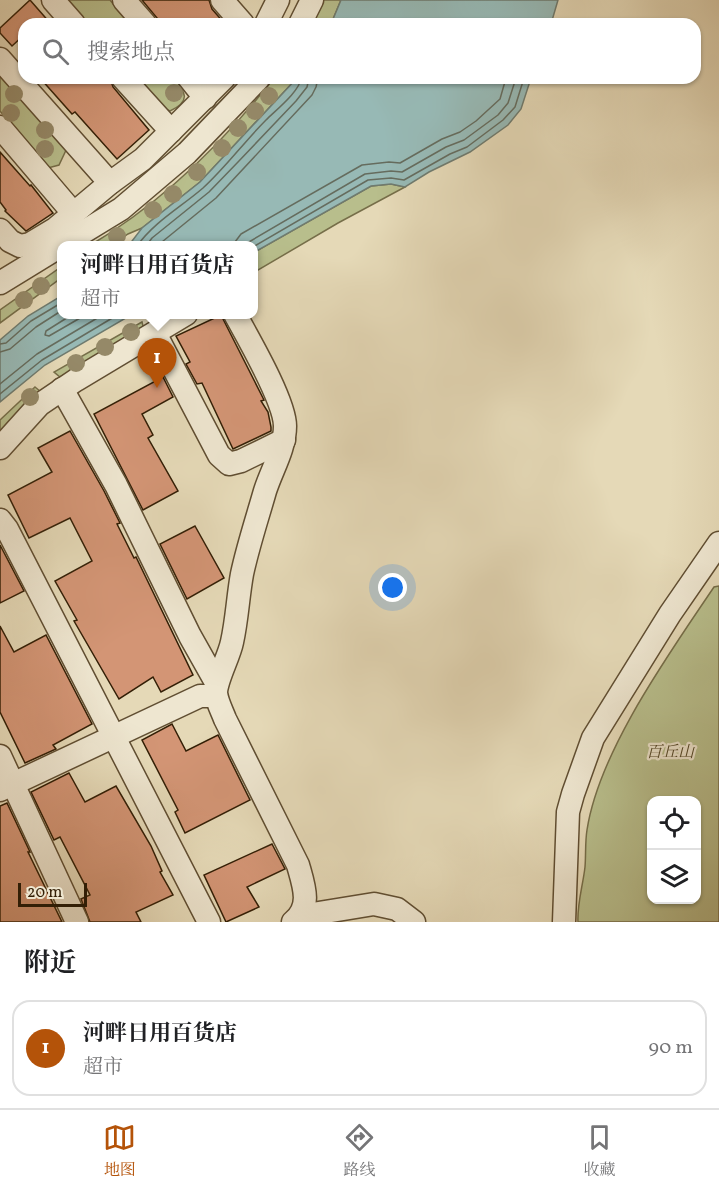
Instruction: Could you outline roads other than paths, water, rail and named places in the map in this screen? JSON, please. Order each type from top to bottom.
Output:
[{"type":"street","points":[[52,0],[68,18]]},
{"type":"street","points":[[124,0],[140,18]]},
{"type":"street","points":[[222,0],[238,18]]},
{"type":"street","points":[[269,18],[278,0]]},
{"type":"street","points":[[303,18],[312,0]]},
{"type":"street","points":[[0,58],[18,78]]},
{"type":"street","points":[[23,84],[110,183]]},
{"type":"street","points":[[128,84],[171,131]]},
{"type":"street","points":[[194,84],[205,98]]},
{"type":"street","points":[[0,230],[10,241],[21,246],[30,244],[55,229],[143,159],[218,84]]},
{"type":"street","points":[[66,241],[129,202],[187,153],[253,84]]},
{"type":"street","points":[[0,127],[74,214]]},
{"type":"street","points":[[0,282],[57,247]]},
{"type":"street","points":[[0,448],[39,405],[179,319]]},
{"type":"street","points":[[217,690],[234,634],[242,575],[250,538],[284,440],[285,424],[269,379],[237,319]]},
{"type":"street","points":[[155,333],[219,455],[229,464],[241,461],[284,440]]},
{"type":"street","points":[[62,389],[116,485],[217,690],[225,719],[298,865],[305,889],[305,904],[297,919]]},
{"type":"street","points":[[0,520],[7,529],[209,922]]},
{"type":"street","points":[[564,922],[568,812],[593,738],[670,614],[719,543]]},
{"type":"street","points":[[7,786],[114,735],[217,690]]},
{"type":"street","points":[[0,756],[7,786],[78,922]]},
{"type":"street","points":[[297,919],[374,904],[397,909],[414,922]]},
{"type":"water","points":[[341,0],[558,0],[553,18],[334,18]]},
{"type":"water","points":[[291,84],[529,84],[521,109],[508,125],[470,152],[429,172],[405,187],[391,184],[371,186],[258,250],[258,241],[132,241],[142,228],[200,182]]},
{"type":"water","points":[[57,298],[57,319],[124,319],[45,365],[0,402],[0,340],[28,316]]},
{"type":"place","name":"河畔日用百货店","points":[[157,388]]},
{"type":"park label","name":"百丘山","points":[[670,751]]}]
